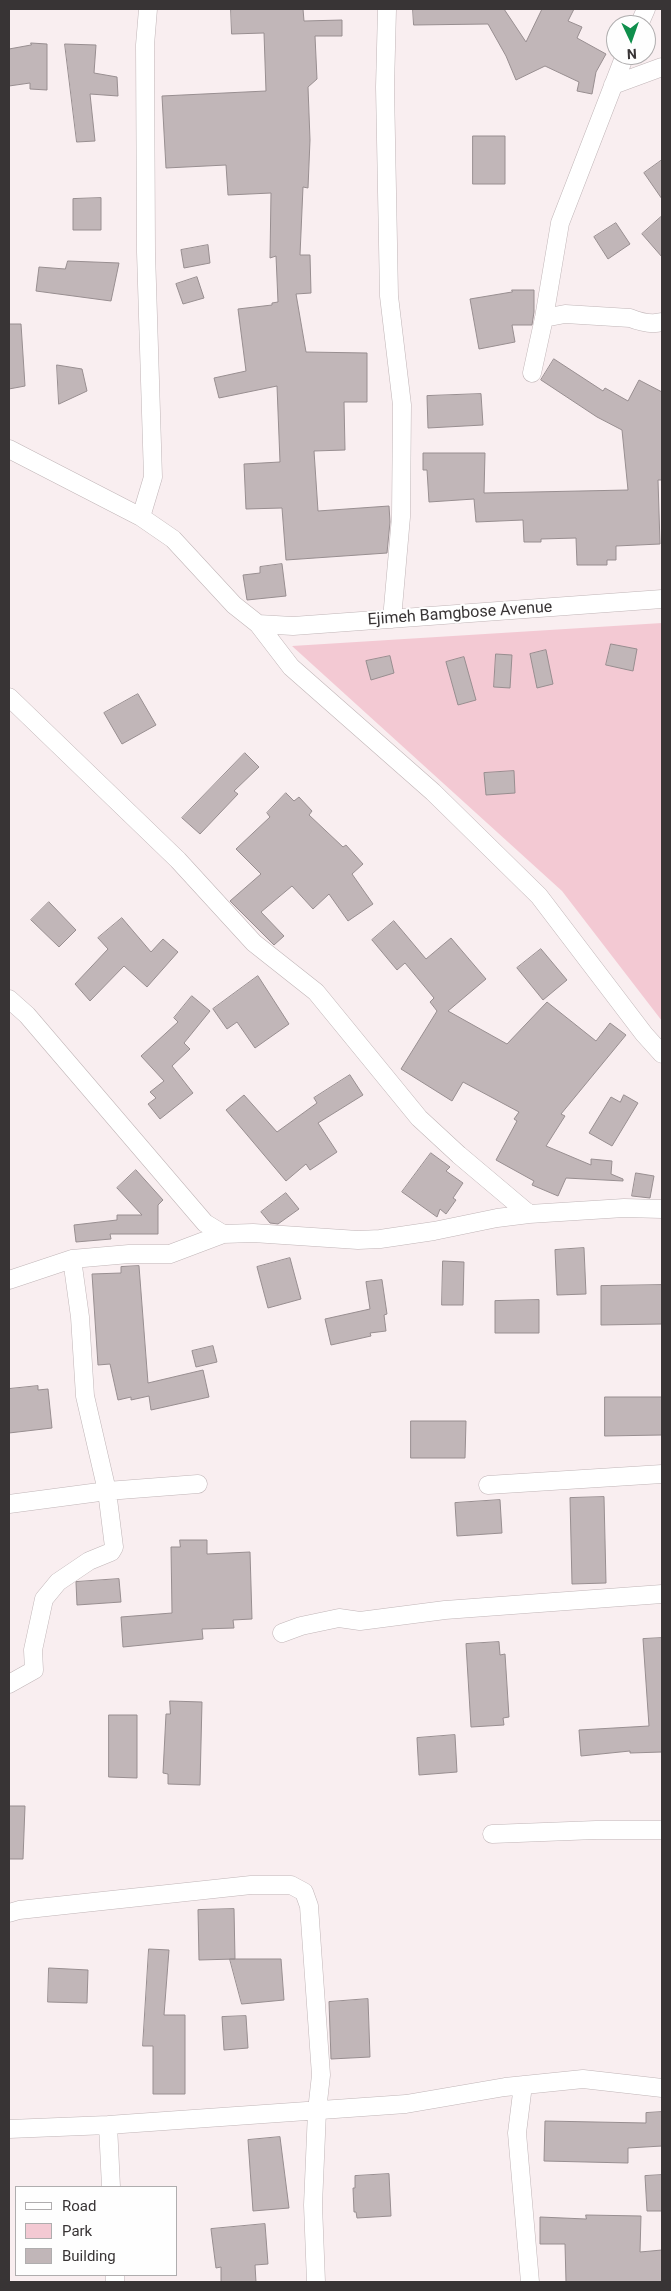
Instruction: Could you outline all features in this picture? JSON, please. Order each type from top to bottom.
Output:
[{"type":"street","points":[[141,518],[153,477],[146,252],[145,45],[148,9]]},
{"type":"street","points":[[387,9],[385,96],[389,296],[402,405],[402,517],[392,619]]},
{"type":"street","points":[[532,373],[544,318],[560,223],[621,65]]},
{"type":"street","points":[[613,85],[662,66]]},
{"type":"street","points":[[544,318],[565,314],[630,318],[639,322],[662,322]]},
{"type":"street","points":[[9,449],[141,518],[173,539],[234,606],[258,624],[291,667],[433,792],[539,896],[644,1034],[662,1054]]},
{"type":"street","name":"Ejimeh Bamgbose Avenue","points":[[258,624],[293,626],[662,599]]},
{"type":"street","points":[[9,697],[178,860],[254,944],[316,992],[419,1118],[459,1156],[529,1214]]},
{"type":"street","points":[[9,1000],[27,1016],[205,1222],[223,1234]]},
{"type":"street","points":[[9,1280],[72,1259],[129,1254],[170,1254],[223,1234],[253,1232],[358,1240],[380,1239],[434,1232],[497,1218],[529,1214],[624,1208],[662,1209]]},
{"type":"street","points":[[9,1684],[34,1670],[33,1650],[44,1599],[58,1582],[89,1561],[111,1552],[114,1547],[107,1491],[85,1396],[80,1317],[72,1259]]},
{"type":"street","points":[[488,1485],[662,1474]]},
{"type":"street","points":[[9,1504],[107,1491],[198,1484]]},
{"type":"street","points":[[282,1633],[301,1626],[339,1618],[360,1621],[445,1610],[662,1594]]},
{"type":"street","points":[[492,1834],[596,1830],[662,1830]]},
{"type":"street","points":[[9,1914],[19,1910],[251,1885],[291,1886],[304,1892],[310,1906],[321,2075],[317,2110],[313,2205],[316,2282]]},
{"type":"street","points":[[9,2129],[108,2125],[406,2104],[523,2085],[583,2079],[662,2088]]},
{"type":"street","points":[[523,2085],[517,2133],[530,2282]]},
{"type":"street","points":[[108,2125],[111,2186]]},
{"type":"green space","points":[[662,623],[662,1021],[562,891],[292,646]]},
{"type":"building","points":[[231,9],[303,9],[304,21],[342,20],[342,36],[315,36],[317,79],[308,87],[310,140],[308,188],[303,187],[300,255],[310,255],[311,293],[296,294],[306,352],[367,353],[367,402],[344,402],[345,450],[314,451],[318,511],[389,506],[390,522],[387,553],[286,560],[282,508],[246,509],[244,464],[280,462],[277,386],[219,398],[214,378],[246,371],[238,309],[272,305],[272,303],[278,302],[276,256],[270,258],[271,193],[228,195],[226,165],[166,168],[162,96],[266,91],[264,33],[232,34]]},
{"type":"building","points":[[413,9],[504,9],[526,42],[542,9],[574,9],[568,21],[582,27],[577,38],[606,54],[596,72],[592,94],[577,91],[579,82],[545,66],[516,80],[506,56],[488,24],[414,25]]},
{"type":"building","points":[[31,43],[47,44],[47,90],[30,89],[30,83],[9,86],[9,49],[31,45]]},
{"type":"building","points":[[65,44],[96,45],[94,73],[117,77],[118,96],[90,94],[95,141],[77,142]]},
{"type":"building","points":[[473,136],[505,136],[505,184],[473,184]]},
{"type":"building","points":[[662,160],[662,199],[644,173]]},
{"type":"building","points":[[101,198],[101,230],[73,230],[73,199]]},
{"type":"building","points":[[662,216],[662,257],[642,234]]},
{"type":"building","points":[[616,223],[630,244],[608,259],[594,237]]},
{"type":"building","points":[[208,245],[210,263],[184,268],[181,250]]},
{"type":"building","points":[[68,261],[119,263],[111,301],[36,291],[39,267],[65,269]]},
{"type":"building","points":[[197,277],[204,298],[183,304],[176,284]]},
{"type":"building","points":[[512,290],[534,290],[532,325],[512,325],[515,342],[479,349],[470,299],[512,292]]},
{"type":"building","points":[[9,324],[21,324],[25,386],[9,389]]},
{"type":"building","points":[[554,359],[603,391],[605,388],[628,401],[639,380],[662,392],[662,480],[658,480],[660,544],[616,546],[616,560],[607,560],[607,565],[577,565],[576,538],[541,539],[541,542],[524,542],[523,520],[476,522],[474,499],[429,502],[427,470],[423,470],[423,453],[485,453],[484,493],[628,490],[622,430],[597,417],[541,380]]},
{"type":"building","points":[[57,365],[82,369],[87,391],[59,404]]},
{"type":"building","points":[[481,394],[483,425],[428,428],[427,396]]},
{"type":"building","points":[[282,564],[286,596],[247,600],[243,575],[260,573],[260,567]]},
{"type":"building","points":[[611,644],[637,649],[633,671],[606,665]]},
{"type":"building","points":[[546,650],[553,684],[537,688],[530,654]]},
{"type":"building","points":[[496,654],[512,655],[510,688],[494,687]]},
{"type":"building","points":[[390,656],[394,673],[371,680],[366,661]]},
{"type":"building","points":[[464,657],[476,700],[458,705],[446,662]]},
{"type":"building","points":[[138,694],[156,725],[122,744],[104,713]]},
{"type":"building","points":[[245,753],[259,767],[234,791],[238,794],[200,834],[182,818]]},
{"type":"building","points":[[514,771],[515,793],[486,795],[484,773]]},
{"type":"building","points":[[286,793],[294,801],[299,797],[312,811],[309,815],[343,847],[346,845],[363,864],[352,874],[373,904],[348,921],[329,894],[313,909],[292,886],[261,912],[284,936],[274,945],[230,901],[261,874],[236,849],[270,817],[267,813]]},
{"type":"building","points":[[49,902],[76,930],[59,947],[31,920]]},
{"type":"building","points":[[122,918],[151,952],[163,939],[178,952],[147,987],[124,966],[90,1001],[75,984],[108,949],[98,938]]},
{"type":"building","points":[[394,921],[426,959],[451,938],[486,979],[448,1011],[507,1044],[547,1002],[596,1041],[610,1023],[626,1035],[561,1114],[565,1116],[546,1146],[591,1165],[591,1159],[612,1161],[611,1174],[623,1179],[623,1181],[566,1178],[558,1196],[532,1185],[534,1181],[496,1160],[517,1121],[514,1119],[519,1112],[463,1082],[452,1101],[401,1069],[437,1011],[430,1002],[434,998],[405,963],[397,970],[372,940]]},
{"type":"building","points":[[541,949],[567,980],[543,1000],[517,968]]},
{"type":"building","points":[[258,976],[289,1024],[255,1048],[237,1022],[227,1029],[213,1009]]},
{"type":"building","points":[[192,996],[210,1011],[184,1043],[190,1049],[172,1066],[193,1093],[160,1119],[148,1104],[156,1098],[150,1092],[164,1081],[141,1056],[178,1022],[174,1018]]},
{"type":"building","points":[[350,1075],[363,1095],[318,1123],[337,1152],[310,1170],[306,1164],[286,1181],[226,1110],[244,1095],[277,1132],[317,1103],[314,1098]]},
{"type":"building","points":[[624,1095],[638,1103],[612,1146],[589,1133],[611,1097],[620,1102]]},
{"type":"building","points":[[431,1153],[450,1167],[446,1171],[463,1183],[453,1198],[456,1200],[446,1214],[440,1209],[437,1217],[402,1192]]},
{"type":"building","points":[[136,1170],[163,1200],[158,1205],[158,1234],[110,1234],[111,1239],[76,1242],[74,1225],[117,1220],[117,1215],[142,1215],[117,1188]]},
{"type":"building","points":[[636,1173],[654,1176],[650,1198],[632,1196]]},
{"type":"building","points":[[286,1193],[299,1209],[278,1224],[270,1223],[261,1212]]},
{"type":"building","points":[[584,1248],[586,1294],[557,1295],[555,1250]]},
{"type":"building","points":[[290,1258],[301,1299],[268,1308],[257,1267]]},
{"type":"building","points":[[443,1261],[464,1262],[463,1305],[442,1305]]},
{"type":"building","points":[[139,1266],[148,1383],[203,1370],[209,1397],[151,1410],[149,1396],[131,1400],[131,1397],[118,1400],[110,1364],[98,1365],[92,1274],[121,1273],[121,1267]]},
{"type":"building","points":[[382,1280],[387,1314],[384,1315],[386,1331],[370,1333],[371,1336],[331,1345],[325,1319],[370,1309],[366,1282]]},
{"type":"building","points":[[662,1285],[662,1324],[601,1325],[601,1286]]},
{"type":"building","points":[[539,1300],[539,1333],[495,1333],[495,1301]]},
{"type":"building","points":[[213,1346],[217,1362],[196,1367],[192,1351]]},
{"type":"building","points":[[38,1386],[38,1390],[48,1389],[52,1428],[9,1433],[9,1389]]},
{"type":"building","points":[[605,1397],[662,1397],[662,1435],[605,1436]]},
{"type":"building","points":[[411,1421],[466,1421],[465,1458],[411,1458]]},
{"type":"building","points":[[604,1497],[606,1583],[572,1584],[570,1498]]},
{"type":"building","points":[[500,1500],[502,1533],[457,1536],[455,1503]]},
{"type":"building","points":[[180,1540],[207,1540],[207,1554],[250,1552],[252,1619],[233,1620],[234,1628],[202,1629],[203,1639],[123,1647],[121,1617],[172,1613],[171,1547],[180,1547]]},
{"type":"building","points":[[119,1579],[121,1602],[77,1605],[76,1582]]},
{"type":"building","points":[[662,1638],[662,1752],[630,1753],[630,1751],[581,1756],[579,1730],[649,1726],[643,1639]]},
{"type":"building","points":[[499,1642],[500,1655],[505,1654],[509,1717],[503,1718],[504,1725],[471,1727],[466,1644]]},
{"type":"building","points":[[170,1701],[202,1702],[200,1785],[168,1784],[168,1774],[163,1773],[166,1714],[170,1714]]},
{"type":"building","points":[[109,1715],[137,1715],[137,1778],[109,1777]]},
{"type":"building","points":[[455,1735],[457,1772],[419,1775],[417,1738]]},
{"type":"building","points":[[9,1806],[25,1806],[23,1859],[9,1859]]},
{"type":"building","points":[[234,1909],[235,1959],[199,1960],[198,1910]]},
{"type":"building","points":[[149,1949],[169,1950],[164,2015],[185,2015],[185,2094],[153,2094],[153,2046],[143,2046]]},
{"type":"building","points":[[230,1959],[281,1959],[284,2000],[242,2004]]},
{"type":"building","points":[[49,1968],[88,1970],[87,2003],[48,2002]]},
{"type":"building","points":[[368,1999],[370,2057],[331,2059],[329,2002]]},
{"type":"building","points":[[246,2016],[248,2048],[224,2050],[222,2017]]},
{"type":"building","points":[[662,2112],[662,2146],[628,2148],[628,2163],[544,2161],[545,2121],[646,2123],[646,2113]]},
{"type":"building","points":[[280,2137],[289,2208],[253,2211],[248,2140]]},
{"type":"building","points":[[389,2174],[391,2216],[357,2218],[356,2212],[354,2212],[353,2188],[355,2188],[355,2176]]},
{"type":"building","points":[[662,2175],[662,2211],[647,2211],[645,2176]]},
{"type":"building","points":[[586,2215],[641,2216],[640,2252],[662,2250],[662,2282],[566,2282],[565,2244],[540,2244],[540,2217],[586,2219]]},
{"type":"building","points":[[265,2224],[268,2264],[255,2265],[256,2282],[221,2282],[221,2267],[216,2268],[211,2229]]}]
